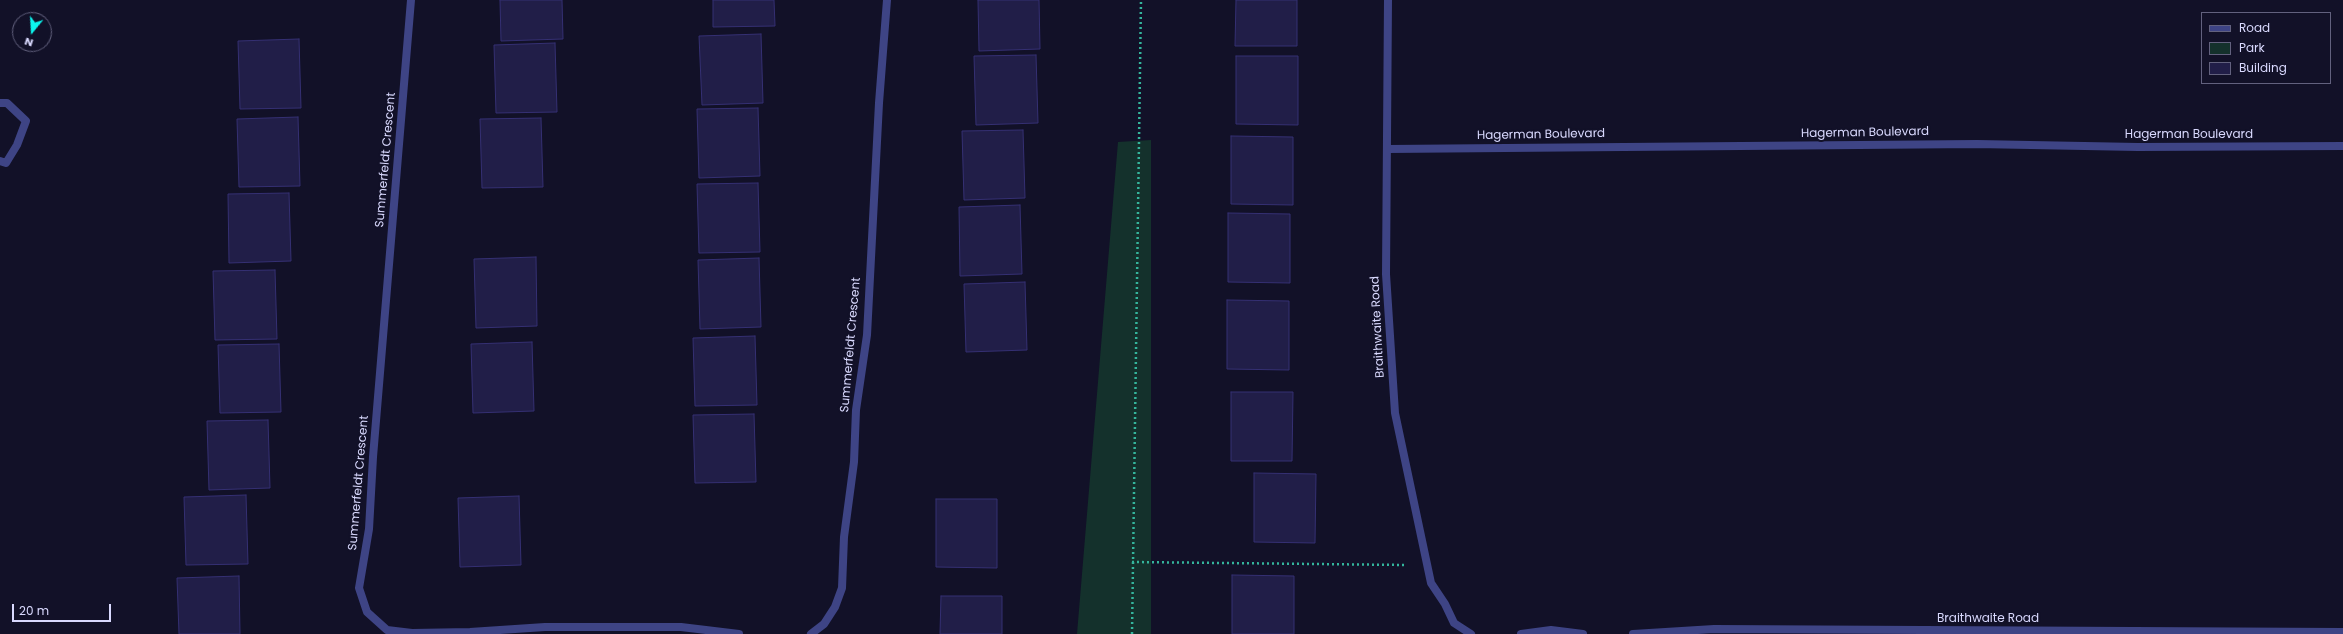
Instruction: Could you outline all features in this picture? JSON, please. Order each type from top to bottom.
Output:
[{"type":"street","name":"Summerfeldt Crescent","points":[[411,0],[374,449],[369,529],[359,588],[367,612],[387,630],[412,633],[470,632],[545,627],[681,627],[739,634]]},
{"type":"street","name":"Summerfeldt Crescent","points":[[811,634],[824,624],[835,607],[842,588],[844,537],[854,462],[856,410],[867,335],[879,103],[887,0]]},
{"type":"street","name":"Braithwaite Road","points":[[1388,0],[1386,274],[1395,414],[1431,583],[1445,604],[1454,623],[1471,634]]},
{"type":"street","points":[[0,103],[7,103],[26,121],[17,145],[6,163],[0,161]]},
{"type":"street","name":"Hagerman Boulevard","points":[[1388,149],[1969,144],[2138,147],[2343,146]]},
{"type":"street","name":"Braithwaite Road","points":[[1633,634],[1714,629],[2343,632]]},
{"type":"street","points":[[1521,634],[1551,630],[1583,634]]},
{"type":"path","points":[[1132,634],[1141,0]]},
{"type":"path","points":[[1132,562],[1427,566]]},
{"type":"green space","points":[[1151,140],[1151,634],[1077,634],[1118,142]]},
{"type":"building","points":[[500,0],[562,0],[563,39],[501,41]]},
{"type":"building","points":[[713,0],[774,0],[775,26],[713,27]]},
{"type":"building","points":[[978,0],[1039,0],[1040,49],[979,51]]},
{"type":"building","points":[[1236,0],[1297,0],[1297,46],[1235,46]]},
{"type":"building","points":[[761,34],[763,103],[702,105],[699,36]]},
{"type":"building","points":[[299,39],[301,108],[240,109],[238,41]]},
{"type":"building","points":[[555,43],[557,112],[496,113],[494,45]]},
{"type":"building","points":[[1036,55],[1038,123],[976,125],[974,56]]},
{"type":"building","points":[[1236,56],[1298,56],[1298,125],[1236,124]]},
{"type":"building","points":[[758,108],[760,176],[699,178],[697,109]]},
{"type":"building","points":[[298,117],[300,186],[239,187],[237,119]]},
{"type":"building","points":[[541,118],[543,187],[482,188],[480,119]]},
{"type":"building","points":[[1023,130],[1025,198],[964,200],[962,131]]},
{"type":"building","points":[[1231,136],[1293,137],[1293,205],[1231,204]]},
{"type":"building","points":[[758,183],[760,252],[699,253],[697,184]]},
{"type":"building","points":[[289,193],[291,261],[229,263],[228,194]]},
{"type":"building","points":[[1020,205],[1022,274],[960,276],[959,207]]},
{"type":"building","points":[[1228,213],[1290,214],[1290,283],[1228,282]]},
{"type":"building","points":[[536,257],[537,326],[476,328],[474,259]]},
{"type":"building","points":[[759,258],[761,327],[700,329],[698,260]]},
{"type":"building","points":[[275,270],[277,339],[215,340],[213,271]]},
{"type":"building","points":[[1025,282],[1027,350],[966,352],[964,284]]},
{"type":"building","points":[[1227,300],[1289,301],[1289,370],[1227,369]]},
{"type":"building","points":[[755,336],[757,405],[695,406],[693,338]]},
{"type":"building","points":[[532,342],[534,411],[473,413],[471,344]]},
{"type":"building","points":[[279,344],[281,412],[220,413],[218,345]]},
{"type":"building","points":[[1231,392],[1293,392],[1292,461],[1231,461]]},
{"type":"building","points":[[754,414],[756,482],[695,483],[693,415]]},
{"type":"building","points":[[268,420],[270,488],[209,490],[207,421]]},
{"type":"building","points":[[1254,473],[1316,474],[1315,543],[1254,542]]},
{"type":"building","points":[[246,495],[248,564],[186,565],[184,497]]},
{"type":"building","points":[[519,496],[521,565],[460,567],[458,498]]},
{"type":"building","points":[[936,499],[997,499],[997,568],[936,567]]},
{"type":"building","points":[[1232,575],[1294,576],[1294,634],[1232,634]]},
{"type":"building","points":[[239,576],[240,634],[179,634],[177,578]]},
{"type":"building","points":[[941,596],[1002,596],[1002,634],[940,634]]}]
